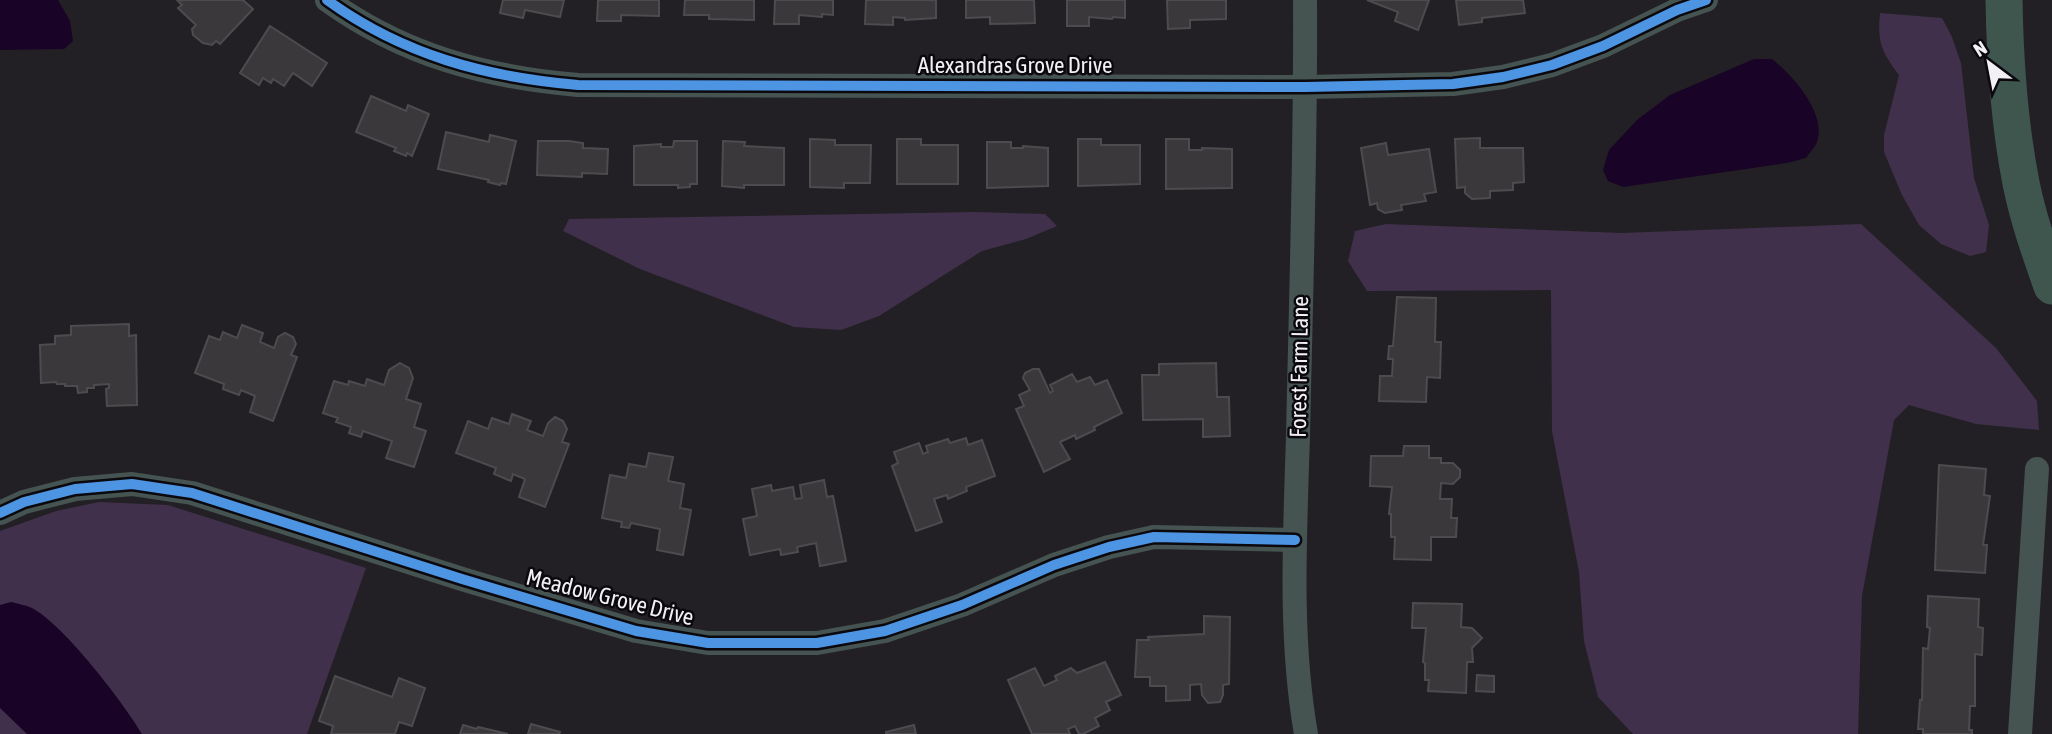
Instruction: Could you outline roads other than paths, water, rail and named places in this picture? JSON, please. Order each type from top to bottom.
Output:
[{"type":"main road","points":[[2004,0],[2005,58],[2021,185],[2035,239],[2052,286]]},
{"type":"street","name":"Alexandras Grove Drive","points":[[327,0],[386,36],[432,56],[479,71],[528,81],[578,85],[1305,88],[1453,84],[1503,77],[1552,65],[1603,46],[1677,10],[1706,0]]},
{"type":"street","name":"Forest Farm Lane","points":[[1305,0],[1295,621],[1301,705],[1306,734]]},
{"type":"street","points":[[2020,734],[2037,469]]},
{"type":"street","name":"Meadow Grove Drive","points":[[0,513],[24,502],[75,489],[132,484],[192,493],[636,631],[722,644],[817,643],[885,631],[962,605],[1054,565],[1109,547],[1154,537],[1295,540]]}]
